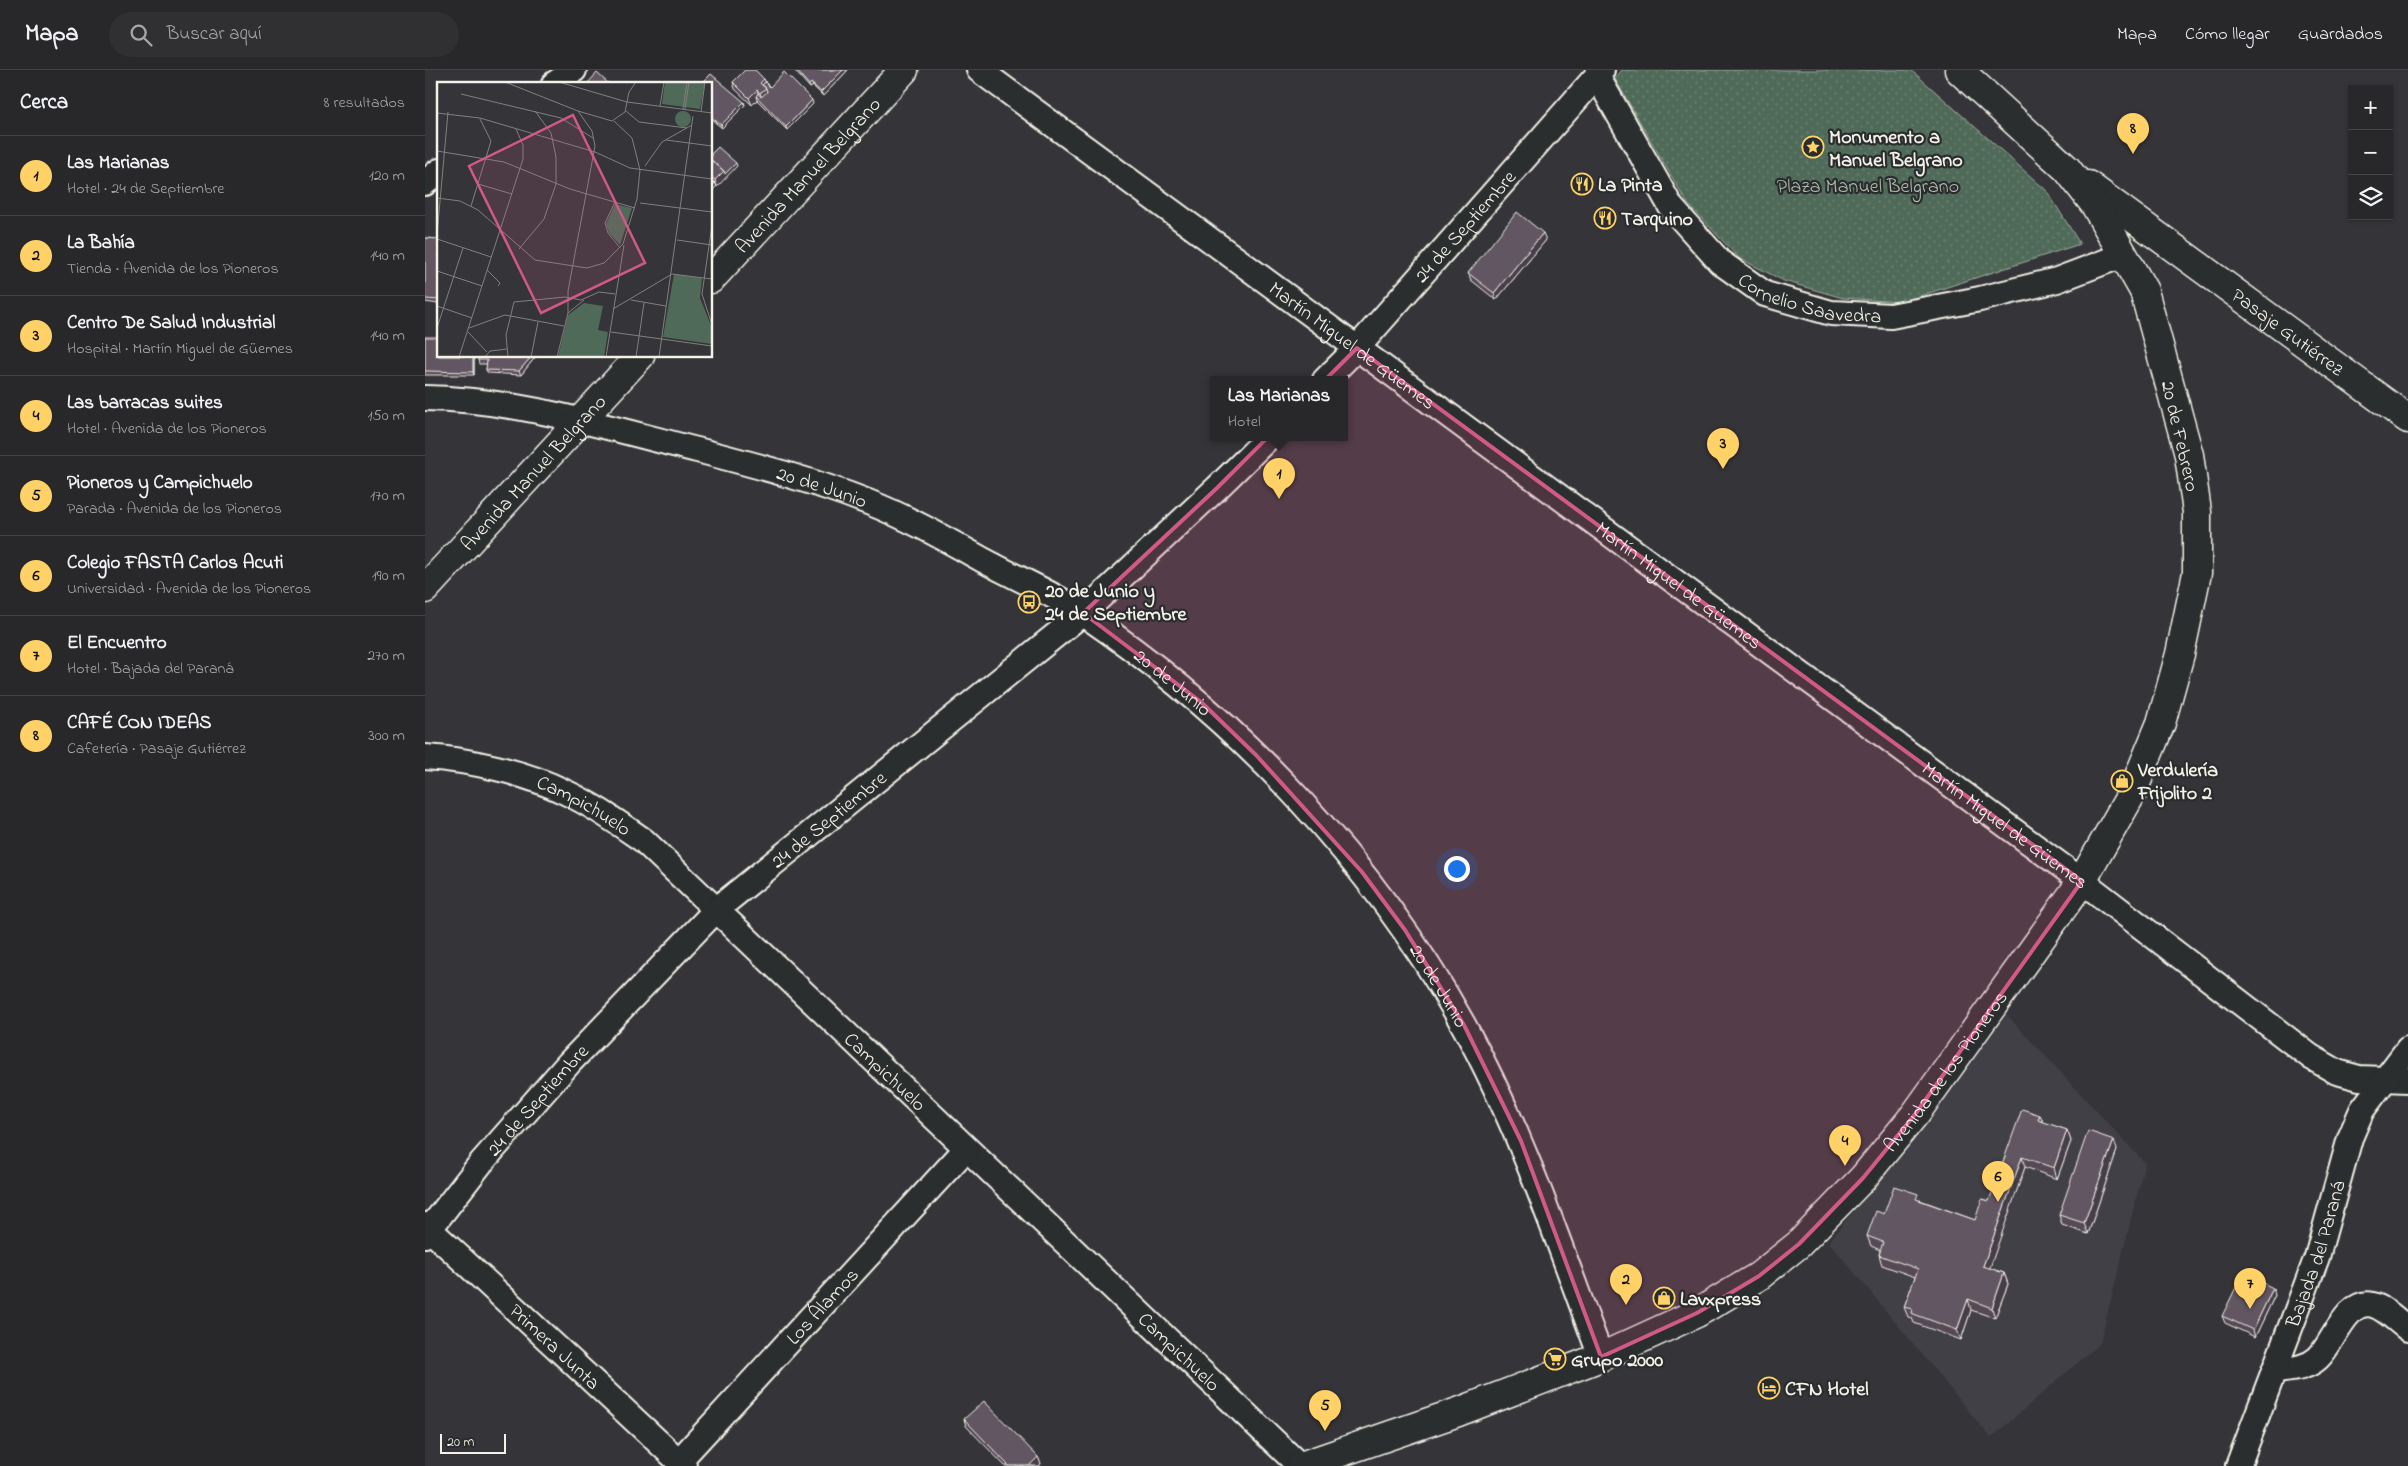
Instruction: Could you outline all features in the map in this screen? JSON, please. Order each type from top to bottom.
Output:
[{"type":"main road","name":"Avenida Manuel Belgrano","points":[[713,277],[904,70]]},
{"type":"main road","name":"20 de Febrero","points":[[1959,70],[2067,169],[2095,205],[2144,291],[2189,455],[2197,512],[2197,573],[2181,654],[2161,724],[2132,793],[2082,881]]},
{"type":"main road","name":"Pasaje Gutiérrez","points":[[2067,169],[2408,419]]},
{"type":"main road","points":[[2123,255],[2167,244]]},
{"type":"main road","name":"Avenida Manuel Belgrano","points":[[425,590],[638,358]]},
{"type":"main road","name":"Avenida de los Pioneros","points":[[1300,1466],[1458,1412],[1601,1357],[1697,1313],[1759,1276],[1799,1244],[1863,1178],[1916,1113],[2082,881]]},
{"type":"street","points":[[557,82],[574,70]]},
{"type":"street","name":"Martín Miguel de Güemes","points":[[979,70],[2082,881],[2311,1057],[2337,1072],[2359,1078],[2408,1080]]},
{"type":"street","name":"24 de Septiembre","points":[[1329,376],[1357,348],[1599,73]]},
{"type":"street","name":"Cornelio Saavedra","points":[[1599,73],[1671,206],[1720,262],[1765,294],[1831,313],[1891,316],[1980,299],[2057,280],[2123,255]]},
{"type":"street","points":[[425,183],[437,173]]},
{"type":"street","name":"20 de Junio","points":[[425,398],[471,399],[579,422],[789,473],[871,503],[914,523],[1083,613],[1201,702],[1256,755],[1362,872],[1405,930],[1464,1025],[1521,1142],[1601,1357]]},
{"type":"street","name":"24 de Septiembre","points":[[426,1230],[481,1163],[569,1063],[717,909],[1083,613],[1217,488],[1264,441]]},
{"type":"street","name":"Campichuelo","points":[[425,757],[456,759],[493,767],[565,792],[643,840],[1300,1466]]},
{"type":"street","name":"Bajada del Paraná","points":[[2238,1466],[2317,1257],[2350,1138],[2362,1110],[2408,1049]]},
{"type":"street","name":"Los Álamos","points":[[681,1464],[966,1149]]},
{"type":"street","name":"Primera Junta","points":[[426,1230],[681,1464]]},
{"type":"street","points":[[2275,1371],[2303,1368],[2319,1357],[2352,1310],[2364,1304],[2376,1305],[2408,1329]]},
{"type":"highlighted area","points":[[1357,348],[2082,881],[1916,1113],[1863,1178],[1799,1244],[1759,1276],[1697,1313],[1601,1357],[1521,1141],[1464,1025],[1405,930],[1362,872],[1256,755],[1201,702],[1083,613],[1217,488]]},
{"type":"shaded area","points":[[2007,1015],[2145,1163],[2100,1343],[1991,1438],[1829,1242]]},
{"type":"green space","name":"Plaza Manuel Belgrano","points":[[1622,70],[1911,70],[2047,191],[2080,244],[1901,302],[1843,298],[1784,281],[1739,258],[1687,203],[1615,79]]},
{"type":"building","points":[[745,70],[755,70],[764,79],[760,83],[766,88],[760,93],[757,90],[749,98],[733,82]]},
{"type":"building","points":[[796,70],[843,70],[821,92],[811,83],[809,85]]},
{"type":"building","points":[[784,72],[812,100],[786,127],[756,96],[758,93],[761,97],[767,92],[766,88],[762,85],[765,82],[770,87]]},
{"type":"building","points":[[597,73],[607,82],[589,82]]},
{"type":"building","points":[[711,74],[744,102],[721,125],[713,119],[713,82],[703,82]]},
{"type":"building","points":[[718,147],[736,163],[725,174],[713,162],[713,152]]},
{"type":"building","points":[[713,162],[724,171],[715,180],[713,178]]},
{"type":"building","points":[[1517,212],[1543,233],[1494,293],[1468,273]]},
{"type":"building","points":[[425,238],[437,239],[437,300],[425,299]]},
{"type":"building","points":[[425,337],[437,337],[437,358],[473,358],[473,372],[425,371]]},
{"type":"building","points":[[478,358],[530,358],[519,371],[486,370],[487,360],[478,360]]},
{"type":"building","points":[[2022,1109],[2040,1115],[2038,1120],[2067,1130],[2054,1168],[2022,1157],[1983,1266],[2004,1273],[1992,1308],[1968,1299],[1957,1330],[1911,1313],[1912,1309],[1904,1307],[1918,1269],[1879,1255],[1883,1242],[1867,1236],[1876,1211],[1884,1214],[1894,1186],[1918,1194],[1916,1199],[1975,1220],[1982,1199],[1989,1201]]},
{"type":"building","points":[[2088,1131],[2114,1140],[2084,1223],[2059,1215]]},
{"type":"building","points":[[2243,1273],[2273,1288],[2253,1330],[2222,1316]]},
{"type":"building","points":[[984,1401],[1038,1457],[1029,1466],[1009,1466],[964,1419]]},
{"type":"place","name":"Monumento a Manuel Belgrano","points":[[1813,147]]},
{"type":"place","name":"CAFÉ CON IDEAS","points":[[2133,154]]},
{"type":"place","name":"La Pinta","points":[[1582,184]]},
{"type":"place","name":"Tarquino","points":[[1605,218]]},
{"type":"place","name":"Centro De Salud Industrial","points":[[1723,469]]},
{"type":"place","name":"Las Marianas","points":[[1279,499]]},
{"type":"place","name":"20 de Junio y 24 de Septiembre","points":[[1029,602]]},
{"type":"place","name":"Verdulería Frijolito 2","points":[[2122,781]]},
{"type":"place","name":"Las barracas suites","points":[[1845,1166]]},
{"type":"place","name":"Colegio FASTA Carlos Acuti","points":[[1998,1202]]},
{"type":"place","name":"Lavxpress","points":[[1664,1298]]},
{"type":"place","name":"La Bahía","points":[[1626,1305]]},
{"type":"place","name":"El Encuentro","points":[[2250,1309]]},
{"type":"place","name":"Grupo 2000","points":[[1555,1359]]},
{"type":"place","name":"CFN Hotel","points":[[1769,1388]]},
{"type":"place","name":"Pioneros y Campichuelo","points":[[1325,1431]]}]
